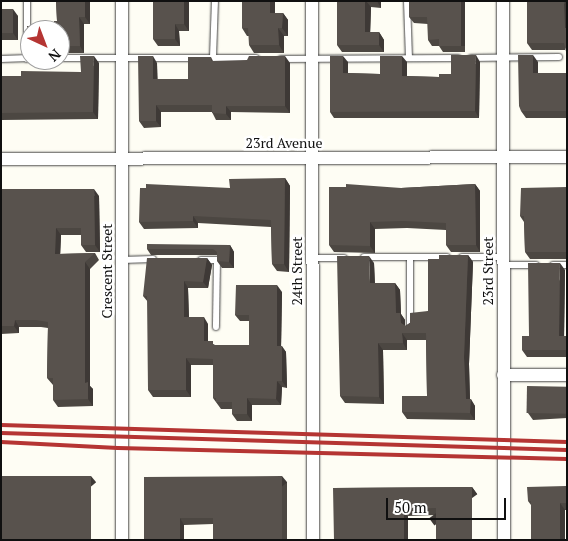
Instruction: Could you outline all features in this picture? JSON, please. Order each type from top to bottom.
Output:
[{"type":"street","name":"Crescent Street","points":[[122,1],[122,540]]},
{"type":"street","name":"24th Street","points":[[312,1],[313,540]]},
{"type":"street","name":"23rd Street","points":[[503,1],[504,540]]},
{"type":"street","name":"23rd Avenue","points":[[1,159],[567,157]]},
{"type":"street","points":[[503,374],[567,375]]},
{"type":"lane","points":[[27,1],[27,20]]},
{"type":"lane","points":[[214,57],[215,1]]},
{"type":"lane","points":[[407,1],[409,58]]},
{"type":"lane","points":[[70,58],[214,57],[312,59],[559,57]]},
{"type":"lane","points":[[1,59],[20,58]]},
{"type":"lane","points":[[410,257],[410,328]]},
{"type":"lane","points":[[312,258],[410,257],[567,264]]},
{"type":"lane","points":[[122,260],[159,259]]},
{"type":"lane","points":[[188,260],[217,260],[216,327]]},
{"type":"building","points":[[56,1],[85,1],[85,17],[79,17],[80,46],[70,46],[70,20],[57,20]]},
{"type":"building","points":[[153,1],[184,1],[184,24],[175,24],[175,39],[153,39]]},
{"type":"building","points":[[242,1],[270,1],[270,13],[283,13],[282,28],[278,28],[279,45],[249,45],[248,28],[242,28]]},
{"type":"building","points":[[337,1],[365,1],[365,32],[379,32],[379,45],[337,45]]},
{"type":"building","points":[[409,1],[461,1],[461,46],[439,46],[439,39],[428,40],[427,17],[409,17]]},
{"type":"building","points":[[527,1],[564,1],[565,28],[567,28],[567,56],[564,43],[527,43]]},
{"type":"building","points":[[1,9],[13,9],[13,33],[1,33]]},
{"type":"building","points":[[451,55],[476,55],[475,111],[330,112],[330,56],[343,56],[343,73],[380,74],[380,56],[402,56],[402,76],[439,77],[439,74],[451,74]]},
{"type":"building","points":[[518,55],[533,55],[533,73],[567,73],[567,111],[521,111],[519,106]]},
{"type":"building","points":[[80,56],[94,56],[93,112],[1,113],[1,76],[21,76],[21,71],[81,72]]},
{"type":"building","points":[[138,56],[153,56],[153,79],[188,79],[188,57],[211,57],[211,61],[247,60],[249,56],[285,56],[285,106],[226,106],[226,114],[212,113],[212,105],[156,105],[156,121],[139,121]]},
{"type":"building","points":[[285,178],[284,264],[272,264],[271,220],[193,216],[193,221],[139,222],[140,188],[146,188],[146,184],[230,188],[229,179]]},
{"type":"building","points":[[346,184],[401,188],[475,184],[476,245],[446,245],[446,223],[403,221],[370,222],[370,246],[329,245],[329,187],[346,187]]},
{"type":"building","points":[[567,187],[567,252],[525,252],[524,216],[520,216],[521,188]]},
{"type":"building","points":[[1,189],[94,189],[95,245],[81,245],[81,228],[56,228],[55,254],[95,253],[85,262],[85,383],[88,382],[88,399],[53,400],[53,378],[47,378],[48,322],[15,320],[14,326],[1,326]]},
{"type":"building","points":[[147,244],[230,245],[229,262],[217,261],[217,252],[213,249],[147,249]]},
{"type":"building","points":[[439,255],[468,255],[464,357],[466,399],[471,399],[470,413],[402,412],[402,396],[427,396],[426,333],[402,333],[403,343],[378,343],[379,397],[340,396],[337,256],[369,256],[370,283],[395,283],[396,313],[400,313],[401,323],[406,326],[410,323],[410,313],[428,311],[428,259],[439,259]]},
{"type":"building","points":[[147,258],[207,258],[203,282],[184,281],[184,317],[204,317],[204,341],[213,341],[213,345],[249,345],[249,315],[235,315],[236,285],[277,285],[277,346],[282,346],[282,381],[277,381],[276,399],[247,398],[247,414],[232,414],[232,402],[216,402],[216,398],[213,398],[213,359],[186,358],[186,390],[148,390],[147,296],[143,296]]},
{"type":"building","points":[[528,263],[560,263],[559,336],[567,336],[567,350],[522,350],[522,336],[529,336]]},
{"type":"building","points":[[527,386],[567,387],[567,414],[527,413]]},
{"type":"building","points":[[1,476],[91,476],[91,540],[1,540]]},
{"type":"building","points":[[282,476],[282,540],[213,540],[213,518],[180,518],[180,540],[144,540],[144,477]]},
{"type":"building","points":[[566,486],[566,503],[560,503],[560,540],[531,540],[531,501],[528,501],[527,487]]},
{"type":"building","points":[[472,487],[472,540],[436,540],[436,508],[404,509],[404,540],[334,540],[333,488]]},
{"type":"railway","points":[[1,425],[567,442]]},
{"type":"railway","points":[[1,433],[567,450]]},
{"type":"railway","points":[[1,442],[118,448],[567,459]]}]
